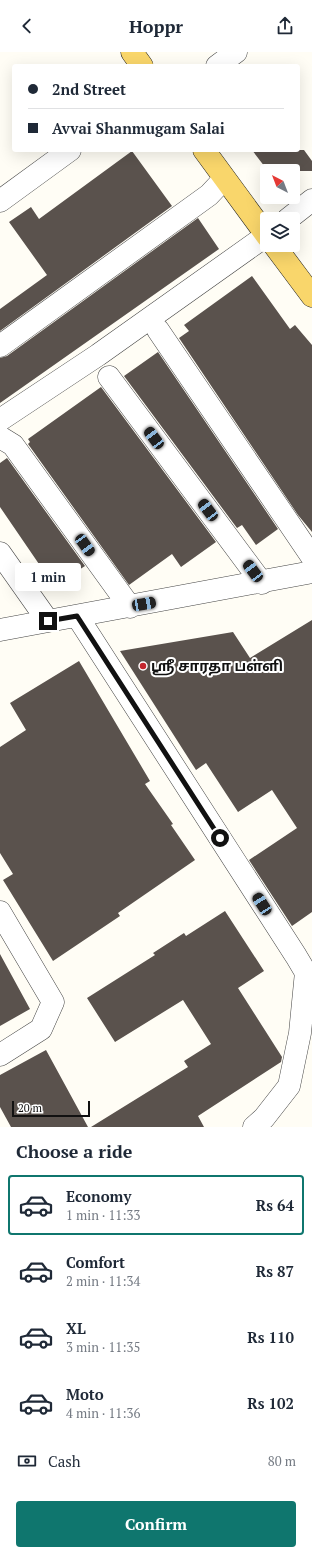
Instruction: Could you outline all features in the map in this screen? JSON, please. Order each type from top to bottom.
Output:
[{"type":"main road","points":[[132,52],[141,64]]},
{"type":"main road","points":[[205,152],[260,226]]},
{"type":"main road","points":[[279,252],[312,296]]},
{"type":"street","points":[[220,64],[236,52]]},
{"type":"street","points":[[0,201],[67,152]]},
{"type":"street","points":[[0,346],[209,195],[224,179]]},
{"type":"street","points":[[297,212],[312,200]]},
{"type":"street","points":[[0,420],[98,355],[260,240]]},
{"type":"street","points":[[158,330],[312,557]]},
{"type":"street","points":[[109,377],[262,583]]},
{"type":"street","points":[[0,437],[14,445],[130,607]]},
{"type":"street","points":[[0,553],[48,621]]},
{"type":"street","points":[[0,630],[262,583],[312,572]]},
{"type":"street","points":[[77,616],[306,964],[300,1033],[289,1086],[264,1118],[254,1127]]},
{"type":"street","points":[[0,912],[53,1002],[41,1029],[0,1055]]},
{"type":"building","points":[[300,150],[304,150],[312,161],[312,171],[300,171],[300,164],[263,164],[254,152],[300,152]]},
{"type":"building","points":[[131,152],[133,152],[172,206],[0,331],[0,309],[47,275],[9,222],[31,207],[39,219]]},
{"type":"building","points":[[198,218],[219,249],[0,403],[0,358],[7,356]]},
{"type":"building","points":[[252,276],[290,329],[295,325],[312,345],[312,532],[298,515],[179,338],[189,331],[184,325]]},
{"type":"building","points":[[158,352],[278,529],[256,545],[242,525],[237,528],[124,376]]},
{"type":"building","points":[[101,387],[216,542],[181,567],[172,554],[129,585],[28,444],[30,442],[28,439]]},
{"type":"building","points":[[7,458],[85,566],[54,586],[0,507],[0,463]]},
{"type":"building","points":[[312,620],[312,912],[292,926],[249,860],[297,828],[272,790],[238,812],[206,763],[196,770],[120,651],[233,632],[250,658]]},
{"type":"building","points":[[79,661],[150,781],[145,784],[173,824],[171,825],[195,860],[118,913],[120,916],[53,961],[3,880],[13,874],[0,853],[0,747],[26,730],[10,703]]},
{"type":"building","points":[[225,911],[264,971],[238,988],[282,1057],[281,1062],[198,1116],[204,1127],[91,1127],[188,1067],[184,1061],[211,1044],[183,1000],[115,1042],[87,998],[155,955],[153,953],[184,933],[186,936]]},
{"type":"building","points":[[0,954],[30,1009],[0,1026]]},
{"type":"building","points":[[46,1050],[88,1127],[11,1127],[0,1107],[0,1075]]},
{"type":"place","name":"ஸ்ரீ சாரதா பள்ளி","points":[[143,666]]},
{"type":"route","points":[[48,621],[77,616],[220,838]]}]
